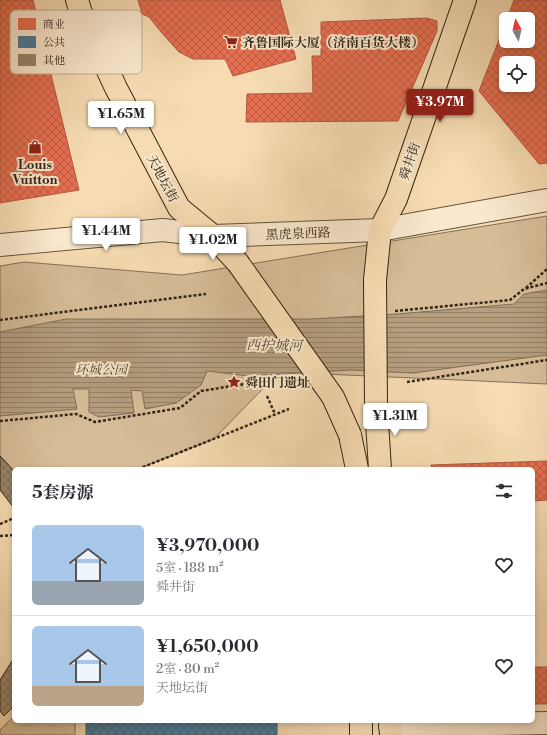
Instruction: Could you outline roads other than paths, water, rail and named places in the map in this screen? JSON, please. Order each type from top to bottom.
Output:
[{"type":"main road","name":"天地坛街","points":[[77,0],[80,10]]},
{"type":"main road","name":"舜井街","points":[[380,230],[396,199],[465,0]]},
{"type":"main road","name":"天地坛街","points":[[109,74],[179,208],[213,236],[238,263],[333,397],[350,435],[357,467]]},
{"type":"main road","points":[[380,230],[375,280],[376,407],[380,467]]},
{"type":"main road","points":[[361,723],[361,735]]},
{"type":"street","name":"黑虎泉西路","points":[[0,245],[163,230],[213,236],[380,230],[547,200]]},
{"type":"street","points":[[390,727],[547,723]]},
{"type":"water","name":"西护城河","points":[[547,290],[547,355],[413,373],[351,370],[249,376],[207,371],[201,385],[176,403],[145,409],[142,391],[131,390],[134,413],[99,417],[89,412],[89,389],[73,389],[77,409],[0,416],[0,332],[66,319],[311,319],[397,314],[514,304],[524,294]]},
{"type":"place","name":"齐鲁国际大厦（济南百货大楼）","points":[[231,42]]},
{"type":"place","name":"Louis Vuitton","points":[[35,147]]},
{"type":"place","name":"舜田门遗址","points":[[234,382]]},
{"type":"park label","name":"环城公园","points":[[101,369]]}]
